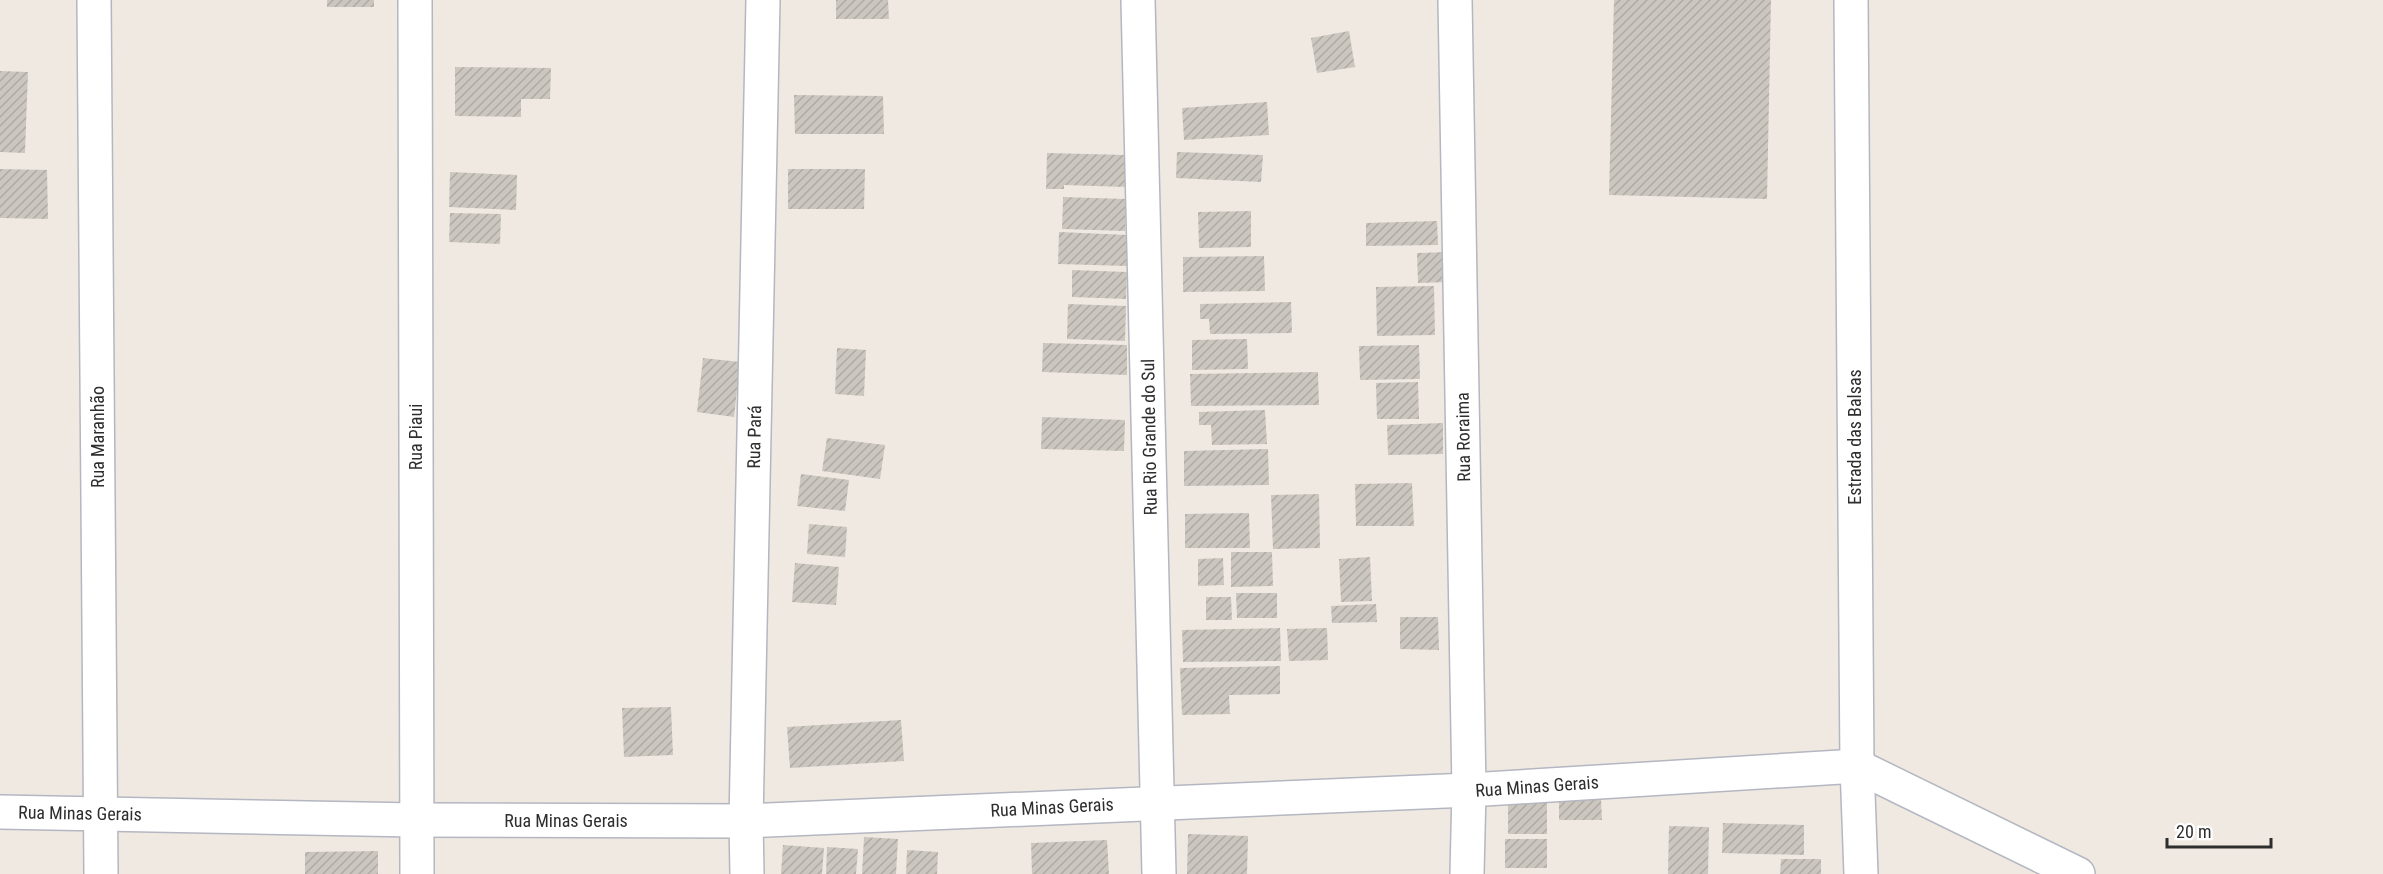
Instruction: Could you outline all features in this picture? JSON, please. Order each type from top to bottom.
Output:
[{"type":"street","name":"Rua Maranhão","points":[[94,0],[101,874]]},
{"type":"street","name":"Rua Piaui","points":[[415,0],[415,819],[417,874]]},
{"type":"street","name":"Rua Pará","points":[[747,874],[746,821],[763,0]]},
{"type":"street","name":"Rua Rio Grande do Sul","points":[[1138,0],[1159,874]]},
{"type":"street","name":"Rua Roraima","points":[[1455,0],[1469,790],[1467,874]]},
{"type":"street","name":"Estrada das Balsas","points":[[1851,0],[1857,766],[1861,874]]},
{"type":"street","name":"Rua Minas Gerais","points":[[0,812],[415,819],[746,821],[1469,790],[1857,766],[2078,874]]},
{"type":"building","points":[[327,0],[374,0],[374,7],[327,7]]},
{"type":"building","points":[[836,0],[888,0],[889,19],[836,19]]},
{"type":"building","points":[[1614,0],[1771,0],[1767,199],[1609,195]]},
{"type":"building","points":[[1349,31],[1355,67],[1317,73],[1311,38]]},
{"type":"building","points":[[455,67],[551,68],[550,99],[521,99],[521,117],[455,116]]},
{"type":"building","points":[[0,71],[28,72],[25,153],[0,152]]},
{"type":"building","points":[[794,95],[883,96],[884,134],[795,134]]},
{"type":"building","points":[[1267,102],[1269,135],[1184,140],[1182,108]]},
{"type":"building","points":[[1177,152],[1263,155],[1261,182],[1176,178]]},
{"type":"building","points":[[1047,153],[1126,155],[1125,187],[1064,185],[1064,189],[1046,189]]},
{"type":"building","points":[[0,169],[47,170],[48,219],[0,218]]},
{"type":"building","points":[[788,169],[865,169],[864,209],[788,209]]},
{"type":"building","points":[[450,172],[517,175],[516,210],[449,207]]},
{"type":"building","points":[[1063,197],[1126,199],[1125,231],[1062,229]]},
{"type":"building","points":[[1251,211],[1251,247],[1199,248],[1198,212]]},
{"type":"building","points":[[450,213],[501,214],[500,244],[449,242]]},
{"type":"building","points":[[1437,221],[1438,245],[1366,246],[1366,223]]},
{"type":"building","points":[[1059,232],[1128,235],[1127,266],[1058,264]]},
{"type":"building","points":[[1448,252],[1448,282],[1418,283],[1417,253]]},
{"type":"building","points":[[1264,256],[1265,291],[1183,292],[1183,257]]},
{"type":"building","points":[[1072,270],[1127,272],[1126,299],[1072,297]]},
{"type":"building","points":[[1434,286],[1435,335],[1377,336],[1376,287]]},
{"type":"building","points":[[1291,302],[1292,333],[1210,334],[1209,319],[1200,319],[1200,304]]},
{"type":"building","points":[[1068,304],[1126,306],[1125,341],[1067,339]]},
{"type":"building","points":[[1247,339],[1248,369],[1192,370],[1192,340]]},
{"type":"building","points":[[1043,343],[1127,345],[1127,375],[1042,372]]},
{"type":"building","points":[[1419,345],[1420,379],[1360,380],[1359,346]]},
{"type":"building","points":[[837,348],[866,350],[864,396],[835,394]]},
{"type":"building","points":[[703,358],[740,362],[734,417],[697,412]]},
{"type":"building","points":[[1318,372],[1319,405],[1191,406],[1190,374]]},
{"type":"building","points":[[1418,382],[1419,419],[1377,419],[1376,383]]},
{"type":"building","points":[[1265,410],[1267,444],[1212,445],[1211,425],[1199,425],[1199,412]]},
{"type":"building","points":[[1042,417],[1125,420],[1124,451],[1041,449]]},
{"type":"building","points":[[1443,423],[1443,454],[1388,455],[1387,425]]},
{"type":"building","points":[[827,438],[885,445],[880,479],[822,471]]},
{"type":"building","points":[[1268,449],[1269,485],[1184,486],[1184,451]]},
{"type":"building","points":[[801,474],[849,480],[845,511],[797,506]]},
{"type":"building","points":[[1412,483],[1414,526],[1356,526],[1355,484]]},
{"type":"building","points":[[1319,494],[1320,548],[1273,549],[1271,495]]},
{"type":"building","points":[[1249,513],[1250,548],[1185,548],[1185,514]]},
{"type":"building","points":[[809,524],[847,527],[845,557],[807,554]]},
{"type":"building","points":[[1231,552],[1272,552],[1273,586],[1231,587]]},
{"type":"building","points":[[1370,557],[1372,601],[1341,602],[1339,559]]},
{"type":"building","points":[[1223,558],[1224,585],[1198,586],[1198,559]]},
{"type":"building","points":[[795,563],[839,567],[836,605],[792,602]]},
{"type":"building","points":[[1236,593],[1277,593],[1277,618],[1237,618]]},
{"type":"building","points":[[1206,597],[1231,597],[1232,620],[1206,620]]},
{"type":"building","points":[[1376,604],[1377,622],[1332,623],[1331,606]]},
{"type":"building","points":[[1400,617],[1438,617],[1439,650],[1400,649]]},
{"type":"building","points":[[1280,628],[1281,661],[1183,662],[1182,630]]},
{"type":"building","points":[[1327,628],[1328,660],[1289,661],[1287,629]]},
{"type":"building","points":[[1280,666],[1280,694],[1229,695],[1230,714],[1182,715],[1180,668]]},
{"type":"building","points":[[671,707],[673,755],[624,757],[622,708]]},
{"type":"building","points":[[901,720],[904,761],[790,768],[787,727]]},
{"type":"building","points":[[1559,799],[1601,799],[1602,820],[1559,820]]},
{"type":"building","points":[[1508,800],[1547,800],[1547,834],[1508,834]]},
{"type":"building","points":[[1723,823],[1804,825],[1804,855],[1722,853]]},
{"type":"building","points":[[1669,826],[1709,827],[1708,874],[1668,874]]},
{"type":"building","points":[[1188,834],[1248,836],[1247,874],[1187,874]]},
{"type":"building","points":[[864,837],[898,839],[896,874],[862,874]]},
{"type":"building","points":[[1505,839],[1547,839],[1547,868],[1505,868]]},
{"type":"building","points":[[1107,840],[1109,874],[1032,874],[1031,843]]},
{"type":"building","points":[[783,845],[824,848],[822,874],[781,874]]},
{"type":"building","points":[[827,847],[858,849],[856,874],[826,874]]},
{"type":"building","points":[[907,850],[938,852],[937,874],[906,874]]},
{"type":"building","points":[[378,851],[378,874],[305,874],[305,852]]},
{"type":"building","points":[[1781,859],[1821,859],[1821,874],[1780,874]]}]
